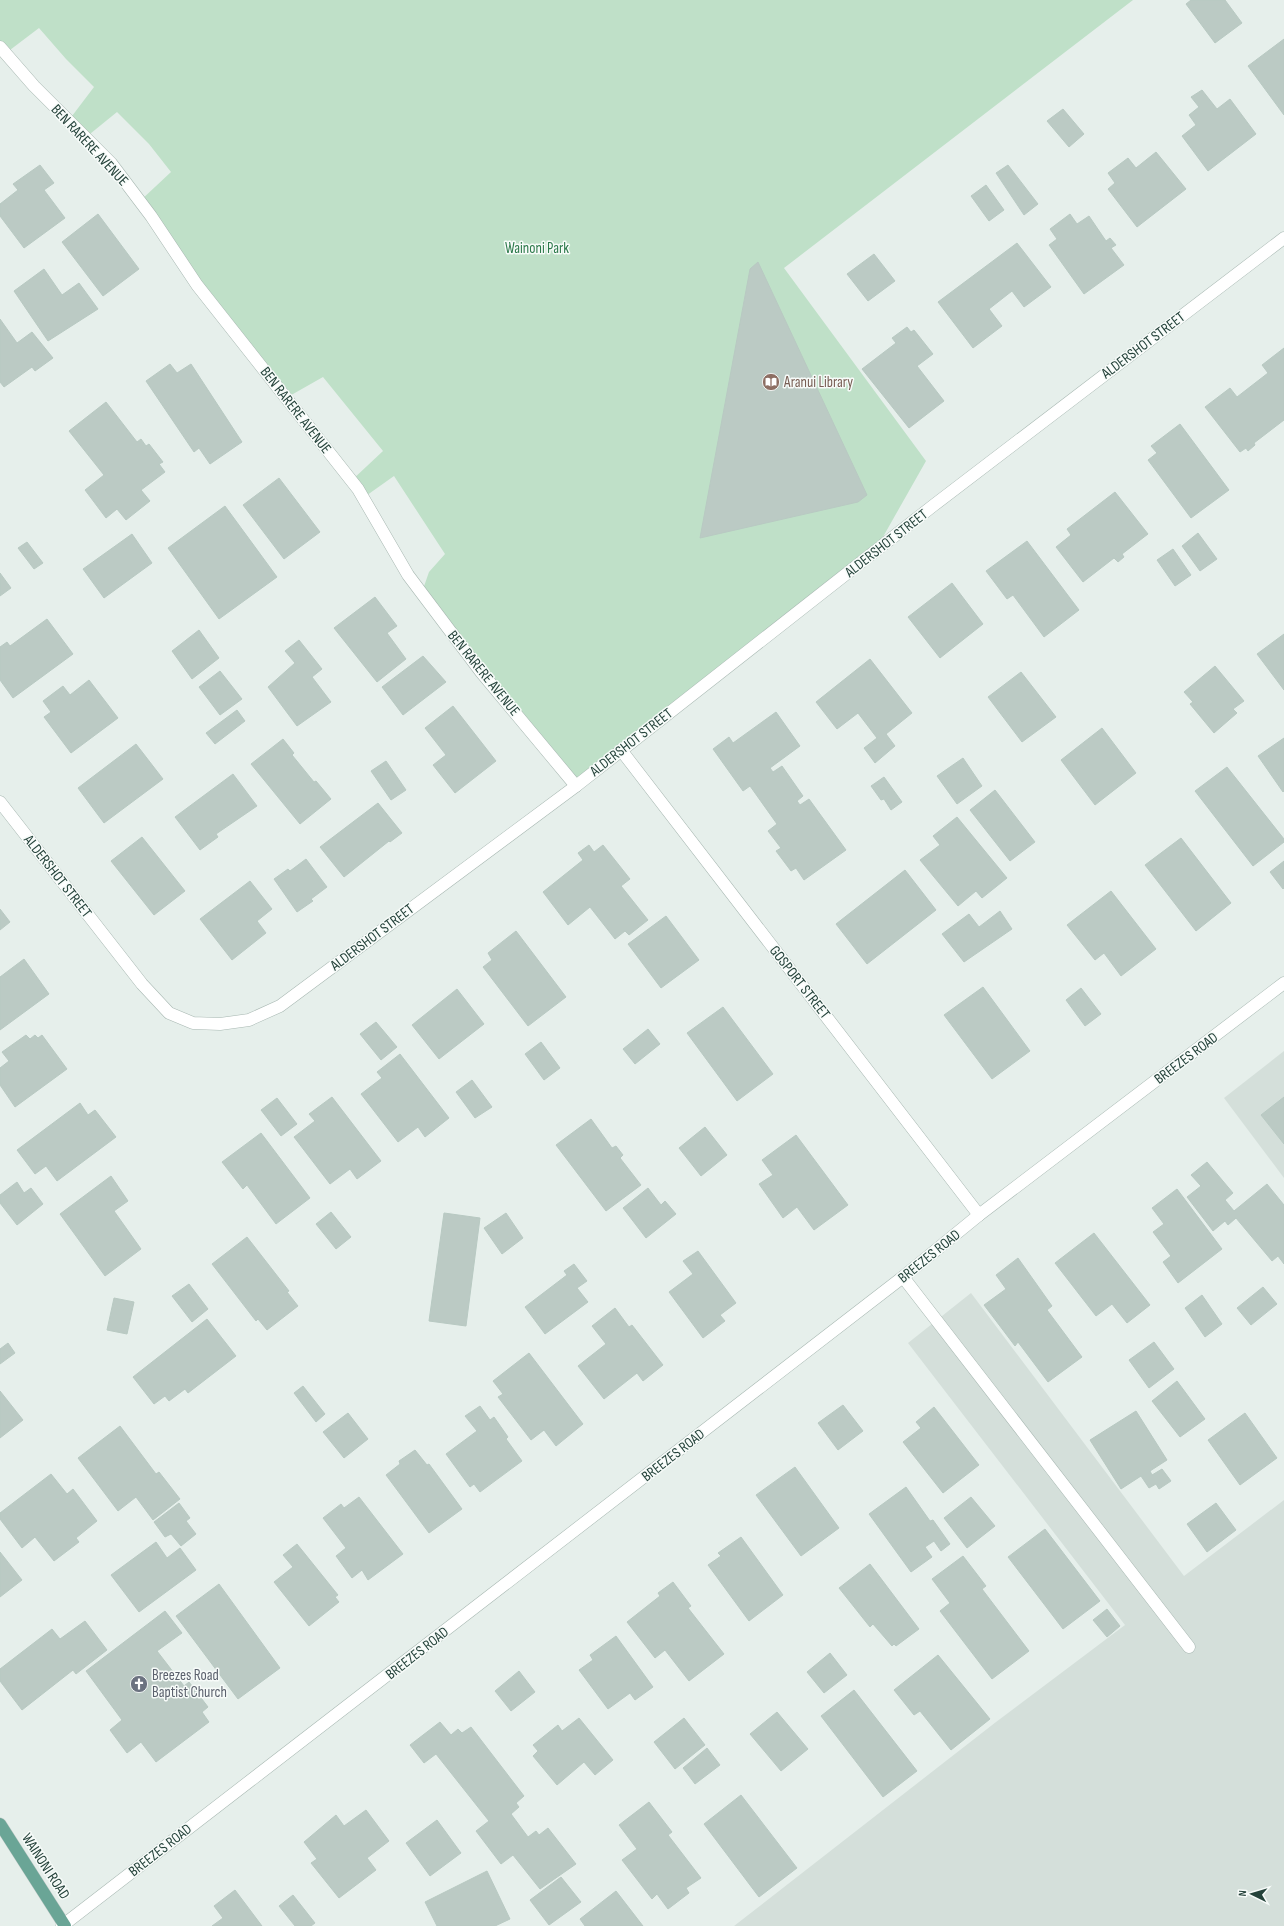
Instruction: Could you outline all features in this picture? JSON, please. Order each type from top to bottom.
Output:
[{"type":"main road","name":"WAINONI ROAD","points":[[0,1824],[64,1925]]},
{"type":"street","name":"BEN RARERE AVENUE","points":[[0,47],[34,86],[111,163],[151,216],[197,285],[358,489],[408,575],[482,672],[576,786]]},
{"type":"street","name":"ALDERSHOT STREET","points":[[0,802],[142,984],[169,1013],[193,1023],[220,1024],[249,1020],[280,1006],[576,786],[934,504],[1284,238]]},
{"type":"street","name":"GOSPORT STREET","points":[[620,750],[980,1215]]},
{"type":"street","name":"BREEZES ROAD","points":[[64,1925],[903,1277],[980,1215],[1284,983]]},
{"type":"street","points":[[903,1277],[1188,1647]]},
{"type":"shaded area","points":[[1284,1051],[1284,1178],[1224,1098]]},
{"type":"shaded area","points":[[971,1293],[1184,1576],[1284,1500],[1284,1926],[734,1926],[996,1722],[1125,1625],[908,1343]]},
{"type":"green space","name":"Wainoni Park","points":[[0,0],[1133,0],[784,268],[926,461],[875,551],[576,786],[422,592],[429,572],[445,554],[394,476],[363,498],[351,481],[383,451],[323,377],[286,398],[140,201],[171,172],[149,144],[117,112],[85,138],[69,120],[94,87],[66,59],[39,28],[6,53],[0,47]]},
{"type":"building","points":[[1191,0],[1225,0],[1242,23],[1215,43],[1186,4]]},
{"type":"building","points":[[1284,39],[1284,115],[1248,66]]},
{"type":"building","points":[[1202,90],[1217,109],[1230,99],[1256,134],[1208,171],[1182,136],[1196,125],[1189,115],[1199,107],[1191,97]]},
{"type":"building","points":[[1063,109],[1084,134],[1069,147],[1047,121]]},
{"type":"building","points":[[1156,152],[1186,189],[1137,227],[1108,189],[1115,183],[1108,173],[1128,158],[1136,168]]},
{"type":"building","points":[[40,165],[54,183],[44,190],[65,218],[24,248],[0,216],[0,204],[18,190],[13,184]]},
{"type":"building","points":[[1008,165],[1038,204],[1024,215],[996,173]]},
{"type":"building","points":[[986,185],[1004,210],[989,221],[971,196]]},
{"type":"building","points":[[98,214],[139,269],[103,296],[62,242]]},
{"type":"building","points":[[1070,214],[1077,224],[1089,216],[1106,241],[1110,238],[1116,245],[1111,248],[1124,265],[1084,294],[1049,245],[1057,239],[1050,229]]},
{"type":"building","points":[[1017,243],[1051,287],[1024,307],[1012,291],[989,309],[1002,326],[973,348],[938,302]]},
{"type":"building","points":[[874,254],[895,281],[868,301],[847,274]]},
{"type":"building","name":"Aranui Library","points":[[758,262],[867,495],[858,502],[700,538],[750,269]]},
{"type":"building","points":[[44,269],[62,295],[79,283],[98,309],[48,341],[14,291]]},
{"type":"building","points":[[0,319],[17,343],[32,332],[53,358],[35,371],[32,367],[4,387],[0,382]]},
{"type":"building","points":[[907,327],[911,332],[914,330],[933,354],[917,366],[944,401],[909,428],[862,369],[896,343],[892,338]]},
{"type":"building","points":[[1284,348],[1284,420],[1254,443],[1255,445],[1248,451],[1246,448],[1240,452],[1205,407],[1230,388],[1237,397],[1268,373],[1262,365]]},
{"type":"building","points":[[170,364],[177,373],[191,364],[242,442],[210,464],[199,448],[194,452],[146,381]]},
{"type":"building","points":[[106,402],[137,442],[141,439],[146,446],[149,444],[163,462],[159,464],[165,472],[141,490],[150,501],[126,520],[117,509],[106,518],[85,490],[104,475],[69,431]]},
{"type":"building","points":[[1180,424],[1229,490],[1191,518],[1148,460],[1157,453],[1151,446]]},
{"type":"building","points":[[279,478],[320,532],[284,559],[243,505]]},
{"type":"building","points":[[1115,492],[1148,534],[1122,554],[1124,557],[1118,562],[1114,558],[1083,582],[1056,547],[1071,535],[1067,529]]},
{"type":"building","points":[[225,506],[277,577],[219,619],[168,548]]},
{"type":"building","points":[[1198,533],[1217,559],[1200,571],[1182,546]]},
{"type":"building","points":[[132,534],[152,563],[104,598],[83,569]]},
{"type":"building","points":[[1027,541],[1079,610],[1044,637],[1013,595],[1007,599],[986,571]]},
{"type":"building","points":[[27,542],[43,563],[34,569],[18,548]]},
{"type":"building","points":[[1173,549],[1191,575],[1175,586],[1157,560]]},
{"type":"building","points":[[0,573],[11,588],[0,596]]},
{"type":"building","points":[[952,583],[983,624],[940,658],[908,617]]},
{"type":"building","points":[[375,597],[397,626],[387,633],[406,659],[377,682],[334,628]]},
{"type":"building","points":[[47,619],[73,654],[13,698],[0,680],[0,647],[7,642],[10,646]]},
{"type":"building","points":[[199,630],[219,658],[192,679],[172,651]]},
{"type":"building","points":[[1284,634],[1284,690],[1257,654]]},
{"type":"building","points":[[299,640],[322,669],[312,677],[331,702],[297,726],[268,687],[295,663],[285,651]]},
{"type":"building","points":[[423,656],[446,682],[403,715],[382,687]]},
{"type":"building","points":[[870,659],[912,713],[886,734],[895,746],[875,763],[864,748],[877,738],[858,713],[837,729],[816,702]]},
{"type":"building","points":[[1215,666],[1244,701],[1233,709],[1237,713],[1214,733],[1190,704],[1193,702],[1184,692]]},
{"type":"building","points":[[220,671],[242,699],[220,715],[199,687]]},
{"type":"building","points":[[1021,672],[1056,717],[1022,742],[988,697]]},
{"type":"building","points":[[89,680],[118,718],[71,753],[44,717],[51,712],[43,701],[63,686],[70,695]]},
{"type":"building","points":[[453,706],[496,761],[455,793],[433,765],[446,755],[425,728]]},
{"type":"building","points":[[237,710],[245,721],[215,744],[206,733]]},
{"type":"building","points":[[776,712],[800,746],[770,768],[773,772],[782,766],[803,796],[797,801],[800,805],[809,799],[846,850],[804,880],[796,868],[791,871],[776,851],[781,848],[768,831],[777,824],[750,786],[743,791],[713,749],[729,737],[733,743]]},
{"type":"building","points":[[1102,728],[1136,773],[1095,805],[1061,760]]},
{"type":"building","points":[[1284,738],[1284,791],[1283,792],[1258,756]]},
{"type":"building","points":[[283,739],[294,753],[292,755],[314,782],[316,781],[331,799],[300,824],[251,764]]},
{"type":"building","points":[[136,744],[163,779],[104,823],[78,788]]},
{"type":"building","points":[[963,758],[982,786],[957,804],[937,776]]},
{"type":"building","points":[[386,761],[406,790],[391,800],[371,771]]},
{"type":"building","points":[[1227,767],[1284,839],[1284,842],[1253,866],[1195,791]]},
{"type":"building","points":[[233,774],[257,806],[216,834],[218,837],[200,850],[175,817]]},
{"type":"building","points":[[884,777],[902,802],[891,810],[884,799],[881,800],[871,786]]},
{"type":"building","points":[[995,790],[1035,842],[1010,861],[970,810]]},
{"type":"building","points":[[378,803],[402,833],[390,842],[389,841],[344,877],[320,847]]},
{"type":"building","points":[[957,817],[1007,878],[982,898],[976,891],[958,906],[920,860],[940,845],[933,836]]},
{"type":"building","points":[[142,837],[185,891],[154,915],[111,861]]},
{"type":"building","points":[[1181,838],[1231,903],[1196,931],[1145,865]]},
{"type":"building","points":[[589,845],[594,852],[603,845],[630,879],[621,886],[648,920],[629,935],[625,931],[615,939],[590,907],[568,925],[543,892],[583,860],[578,853]]},
{"type":"building","points":[[306,859],[327,887],[311,899],[313,901],[297,912],[274,879],[288,869],[290,871]]},
{"type":"building","points":[[1284,861],[1284,888],[1283,889],[1270,872]]},
{"type":"building","points":[[905,870],[936,910],[867,964],[836,924]]},
{"type":"building","points":[[250,881],[272,909],[257,921],[266,933],[232,960],[200,919]]},
{"type":"building","points":[[1111,891],[1156,949],[1121,976],[1104,953],[1095,960],[1067,925]]},
{"type":"building","points":[[0,909],[10,922],[0,930]]},
{"type":"building","points":[[1000,911],[1012,929],[964,962],[942,934],[969,914],[979,927]]},
{"type":"building","points":[[666,916],[699,960],[661,988],[628,944]]},
{"type":"building","points":[[516,931],[566,997],[528,1026],[483,967],[492,960],[488,953]]},
{"type":"building","points":[[24,959],[49,994],[0,1030],[0,977]]},
{"type":"building","points":[[983,987],[1030,1051],[992,1079],[944,1015]]},
{"type":"building","points":[[1081,988],[1101,1014],[1085,1026],[1066,1000]]},
{"type":"building","points":[[457,989],[484,1024],[439,1059],[412,1025]]},
{"type":"building","points":[[723,1007],[773,1074],[737,1101],[687,1033]]},
{"type":"building","points":[[376,1022],[397,1047],[381,1060],[360,1034]]},
{"type":"building","points":[[648,1029],[660,1044],[635,1064],[623,1049]]},
{"type":"building","points":[[26,1035],[30,1039],[35,1035],[38,1038],[42,1035],[67,1069],[15,1107],[0,1085],[0,1068],[9,1061],[2,1052]]},
{"type":"building","points":[[541,1042],[560,1068],[544,1080],[525,1054]]},
{"type":"building","points":[[400,1054],[449,1118],[425,1137],[418,1127],[398,1142],[361,1094],[382,1078],[377,1072]]},
{"type":"building","points":[[472,1080],[492,1107],[475,1118],[456,1092]]},
{"type":"building","points":[[332,1097],[381,1161],[357,1179],[350,1169],[330,1184],[294,1137],[315,1121],[309,1114]]},
{"type":"building","points":[[1284,1097],[1284,1144],[1261,1115]]},
{"type":"building","points":[[277,1098],[297,1124],[281,1136],[261,1110]]},
{"type":"building","points":[[80,1103],[88,1115],[95,1110],[116,1137],[57,1181],[46,1166],[35,1174],[17,1150]]},
{"type":"building","points":[[591,1119],[612,1148],[616,1146],[623,1155],[620,1158],[641,1185],[606,1211],[556,1145]]},
{"type":"building","points":[[705,1127],[727,1155],[701,1176],[679,1148]]},
{"type":"building","points":[[261,1133],[310,1198],[276,1224],[247,1185],[243,1189],[222,1162]]},
{"type":"building","points":[[796,1135],[848,1205],[814,1230],[797,1207],[783,1218],[759,1184],[773,1175],[762,1160]]},
{"type":"building","points":[[1207,1162],[1233,1193],[1225,1200],[1234,1211],[1267,1184],[1284,1205],[1284,1264],[1278,1256],[1272,1261],[1236,1218],[1228,1225],[1225,1221],[1213,1231],[1187,1197],[1201,1186],[1191,1175]]},
{"type":"building","points":[[111,1176],[128,1201],[114,1211],[141,1249],[105,1276],[60,1214]]},
{"type":"building","points":[[17,1182],[24,1193],[31,1188],[43,1204],[17,1225],[0,1203],[0,1195]]},
{"type":"building","points":[[648,1188],[661,1205],[665,1201],[676,1214],[646,1238],[623,1208]]},
{"type":"building","points":[[1177,1189],[1222,1249],[1178,1283],[1163,1262],[1171,1256],[1153,1232],[1164,1224],[1152,1208]]},
{"type":"building","points":[[331,1212],[351,1237],[336,1249],[316,1224]]},
{"type":"building","points":[[444,1213],[480,1218],[466,1326],[429,1321]]},
{"type":"building","points":[[506,1213],[523,1238],[502,1254],[484,1228]]},
{"type":"building","points":[[1094,1233],[1150,1305],[1127,1323],[1112,1304],[1096,1316],[1055,1263]]},
{"type":"building","points":[[247,1237],[289,1291],[287,1292],[298,1306],[267,1330],[258,1319],[256,1321],[212,1264]]},
{"type":"building","points":[[698,1251],[736,1303],[720,1315],[725,1321],[703,1338],[669,1292],[693,1274],[683,1261]]},
{"type":"building","points":[[1018,1258],[1052,1306],[1047,1310],[1082,1357],[1048,1382],[1018,1342],[1015,1346],[984,1305],[1006,1289],[996,1275]]},
{"type":"building","points":[[574,1264],[587,1281],[577,1288],[588,1302],[545,1334],[525,1307],[567,1275],[564,1271]]},
{"type":"building","points":[[189,1284],[208,1309],[192,1322],[172,1296]]},
{"type":"building","points":[[1263,1287],[1277,1304],[1251,1325],[1237,1308]]},
{"type":"building","points":[[1202,1295],[1222,1324],[1205,1337],[1185,1308]]},
{"type":"building","points":[[114,1298],[134,1302],[127,1334],[107,1330]]},
{"type":"building","points":[[615,1308],[629,1327],[632,1325],[663,1365],[643,1381],[637,1373],[604,1399],[578,1366],[606,1344],[592,1326]]},
{"type":"building","points":[[207,1319],[236,1356],[188,1393],[185,1389],[169,1401],[165,1396],[154,1404],[133,1377]]},
{"type":"building","points":[[1154,1342],[1174,1369],[1149,1388],[1129,1360]]},
{"type":"building","points":[[8,1343],[15,1353],[0,1364],[0,1349]]},
{"type":"building","points":[[529,1353],[583,1424],[556,1446],[544,1430],[531,1440],[498,1397],[503,1394],[493,1381]]},
{"type":"building","points":[[1177,1381],[1205,1419],[1180,1437],[1152,1401]]},
{"type":"building","points":[[303,1386],[325,1414],[316,1422],[294,1393]]},
{"type":"building","points":[[0,1391],[23,1420],[0,1438]]},
{"type":"building","points":[[843,1405],[863,1431],[838,1450],[818,1423]]},
{"type":"building","points":[[480,1406],[490,1420],[494,1417],[508,1437],[506,1439],[522,1461],[480,1492],[474,1484],[470,1487],[446,1454],[477,1431],[465,1416]]},
{"type":"building","points":[[934,1407],[979,1465],[943,1493],[903,1442],[921,1428],[916,1422]]},
{"type":"building","points":[[1136,1411],[1167,1460],[1150,1471],[1152,1475],[1162,1469],[1171,1481],[1159,1489],[1156,1484],[1149,1488],[1141,1476],[1121,1489],[1090,1440]]},
{"type":"building","points":[[348,1413],[368,1439],[344,1458],[323,1432]]},
{"type":"building","points":[[1245,1413],[1277,1458],[1240,1485],[1208,1440]]},
{"type":"building","points":[[120,1426],[156,1474],[159,1472],[180,1499],[153,1520],[136,1497],[118,1511],[78,1458]]},
{"type":"building","points":[[415,1450],[427,1465],[429,1464],[462,1509],[429,1533],[386,1475],[400,1464],[399,1461]]},
{"type":"building","points":[[795,1467],[839,1528],[801,1556],[756,1495]]},
{"type":"building","points":[[51,1474],[67,1494],[73,1489],[97,1521],[76,1538],[79,1542],[54,1561],[35,1537],[22,1548],[0,1519],[0,1513]]},
{"type":"building","points":[[906,1487],[930,1521],[933,1520],[950,1544],[941,1551],[934,1541],[925,1547],[932,1557],[911,1572],[869,1514]]},
{"type":"building","points":[[359,1497],[403,1554],[368,1580],[362,1570],[352,1578],[336,1556],[346,1548],[323,1518],[341,1504],[344,1508]]},
{"type":"building","points":[[971,1497],[995,1526],[967,1548],[944,1518]]},
{"type":"building","points":[[179,1503],[190,1518],[186,1521],[196,1534],[181,1546],[171,1534],[165,1537],[154,1522]]},
{"type":"building","points":[[1216,1503],[1236,1530],[1207,1552],[1187,1524]]},
{"type":"building","points":[[1045,1529],[1100,1601],[1063,1629],[1008,1557]]},
{"type":"building","points":[[741,1537],[783,1595],[749,1621],[708,1565],[721,1556],[718,1553]]},
{"type":"building","points":[[156,1542],[167,1558],[180,1548],[196,1570],[139,1612],[111,1575]]},
{"type":"building","points":[[297,1544],[338,1595],[335,1597],[339,1602],[309,1626],[274,1582],[293,1567],[283,1555]]},
{"type":"building","points":[[0,1552],[22,1580],[0,1597]]},
{"type":"building","points":[[963,1556],[986,1586],[982,1589],[1029,1651],[992,1679],[940,1611],[950,1603],[932,1579]]},
{"type":"building","points":[[870,1564],[919,1629],[896,1646],[894,1644],[892,1646],[873,1624],[870,1627],[839,1588]]},
{"type":"building","points":[[673,1582],[691,1606],[688,1608],[724,1654],[689,1681],[665,1650],[655,1658],[627,1622],[660,1596],[658,1593]]},
{"type":"building","points":[[219,1584],[280,1668],[238,1699],[176,1616]]},
{"type":"building","points":[[1107,1609],[1120,1626],[1107,1637],[1093,1620]]},
{"type":"building","name":"Breezes Road Baptist Church","points":[[165,1611],[182,1633],[157,1651],[184,1686],[189,1682],[208,1707],[202,1712],[209,1722],[156,1762],[141,1742],[127,1753],[110,1730],[122,1720],[86,1671]]},
{"type":"building","points":[[85,1621],[107,1650],[76,1674],[73,1670],[22,1710],[0,1681],[0,1669],[52,1629],[60,1639]]},
{"type":"building","points":[[616,1636],[653,1687],[635,1700],[630,1693],[608,1709],[579,1670],[593,1660],[590,1655]]},
{"type":"building","points":[[830,1653],[847,1675],[824,1693],[807,1672]]},
{"type":"building","points":[[938,1655],[990,1719],[951,1750],[920,1711],[914,1715],[894,1690]]},
{"type":"building","points":[[519,1671],[535,1692],[511,1711],[495,1691]]},
{"type":"building","points":[[854,1690],[917,1771],[883,1797],[821,1716]]},
{"type":"building","points":[[777,1712],[808,1749],[781,1771],[750,1734]]},
{"type":"building","points":[[579,1718],[613,1760],[595,1775],[584,1762],[557,1785],[533,1756],[538,1751],[533,1745],[558,1725],[562,1731]]},
{"type":"building","points":[[684,1718],[705,1745],[675,1769],[654,1742]]},
{"type":"building","points":[[440,1722],[451,1735],[458,1729],[462,1733],[471,1727],[524,1796],[516,1803],[519,1807],[511,1814],[528,1837],[536,1831],[539,1835],[548,1828],[576,1864],[540,1889],[513,1855],[501,1864],[476,1831],[489,1821],[436,1754],[424,1763],[410,1745]]},
{"type":"building","points":[[707,1748],[720,1765],[695,1784],[683,1768]]},
{"type":"building","points":[[741,1795],[797,1868],[759,1897],[704,1824]]},
{"type":"building","points":[[649,1802],[672,1832],[668,1835],[701,1878],[686,1888],[689,1893],[668,1909],[657,1894],[652,1899],[622,1860],[637,1849],[619,1825]]},
{"type":"building","points":[[366,1810],[389,1841],[367,1858],[376,1870],[339,1898],[311,1863],[317,1859],[304,1842],[336,1815],[344,1826]]},
{"type":"building","points":[[437,1820],[461,1853],[430,1876],[406,1843]]},
{"type":"building","points":[[487,1871],[510,1919],[495,1926],[437,1926],[425,1902]]},
{"type":"building","points":[[561,1877],[581,1902],[549,1925],[530,1900]]},
{"type":"building","points":[[235,1890],[262,1926],[212,1926],[223,1918],[214,1906]]},
{"type":"building","points":[[616,1891],[643,1926],[585,1926],[580,1919]]},
{"type":"building","points":[[293,1895],[315,1923],[311,1926],[295,1926],[279,1906]]},
{"type":"place","name":"Aranui Library","points":[[771,382]]},
{"type":"place","name":"Breezes Road Baptist Church","points":[[139,1684]]}]
